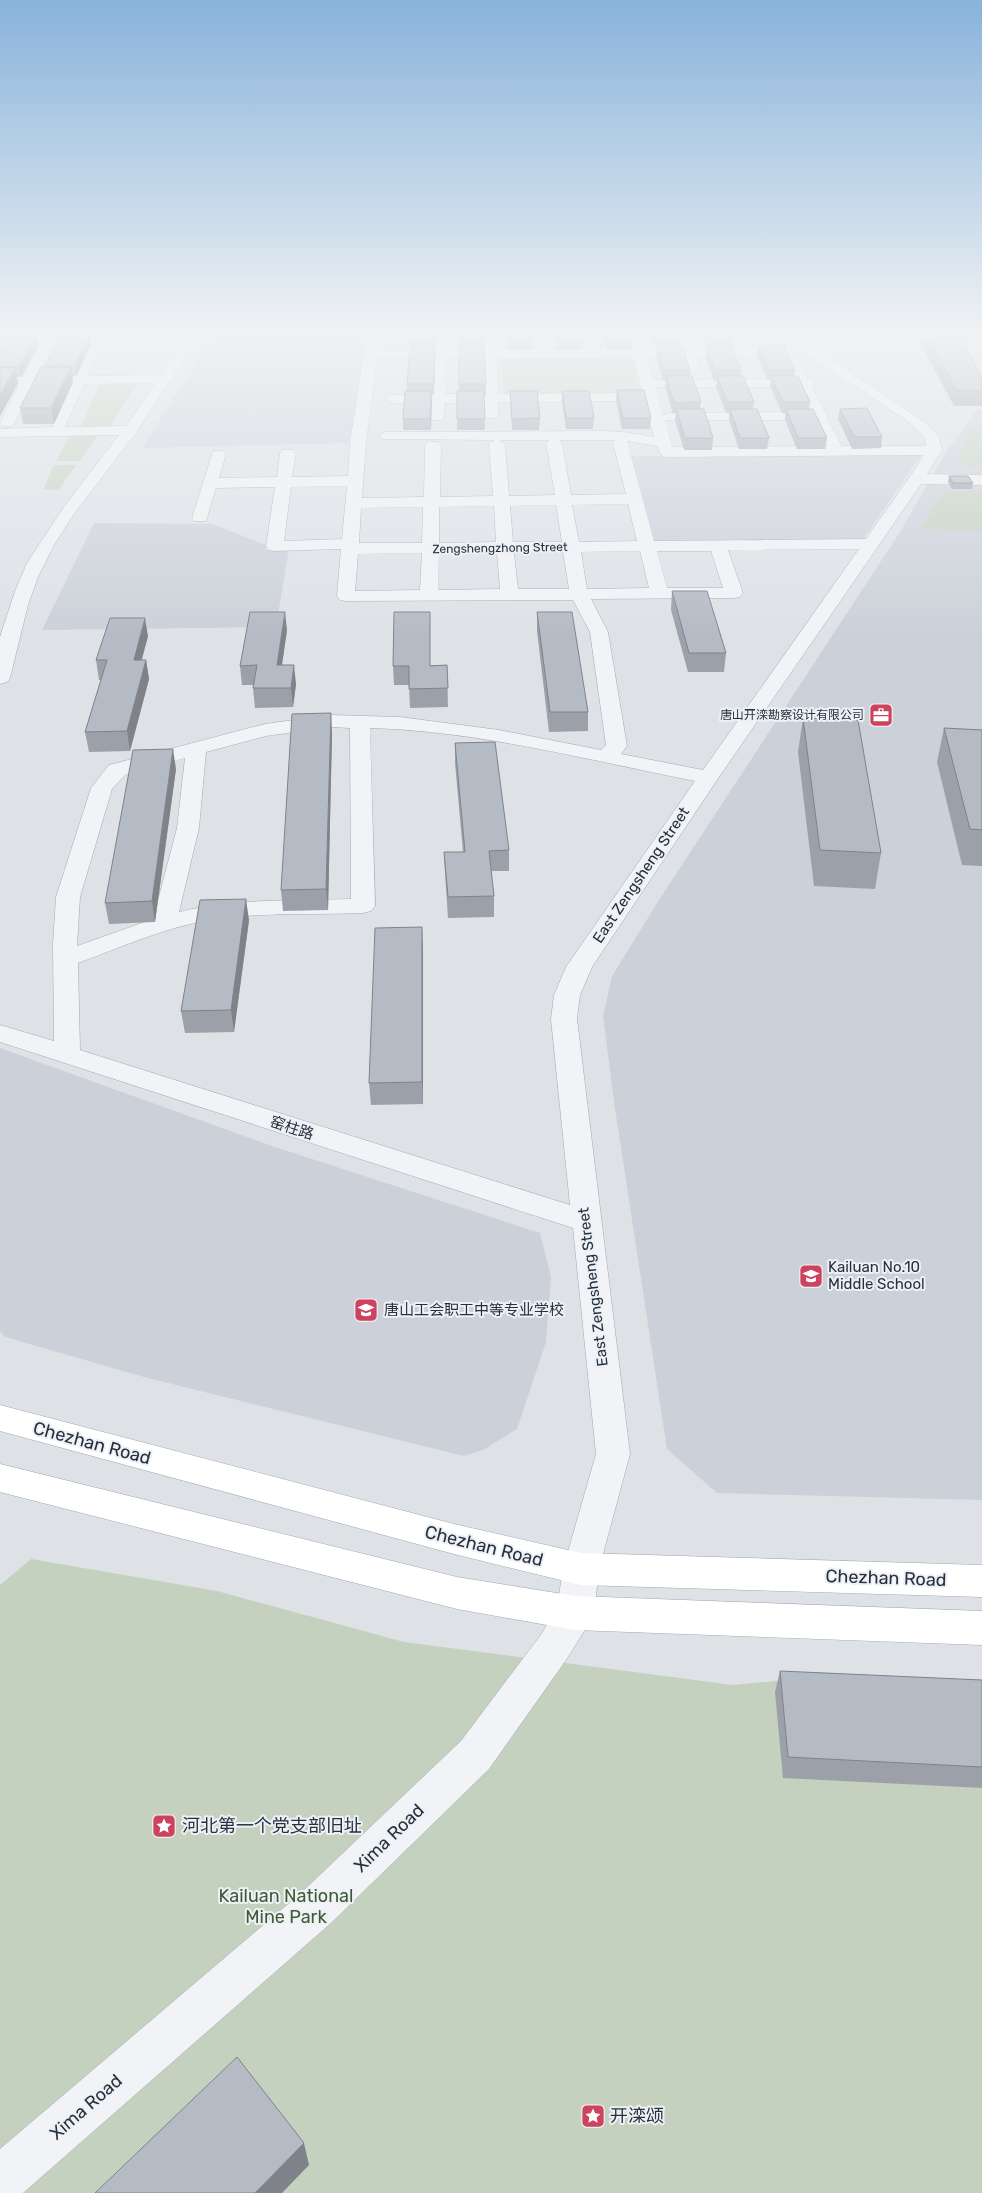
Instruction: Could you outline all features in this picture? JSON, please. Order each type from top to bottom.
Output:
[{"type":"main road","name":"Chezhan Road","points":[[0,1418],[454,1539],[582,1569],[982,1581]]},
{"type":"main road","points":[[0,1478],[457,1593],[575,1613],[699,1620],[982,1628]]},
{"type":"street","points":[[0,678],[8,641],[23,592],[37,562],[68,511],[129,431]]},
{"type":"street","points":[[360,431],[346,596],[734,593],[718,545]]},
{"type":"street","points":[[429,595],[436,431]]},
{"type":"street","points":[[493,431],[509,594]]},
{"type":"street","points":[[550,431],[564,500],[579,594],[600,632],[617,746],[605,757]]},
{"type":"street","points":[[387,436],[435,440],[551,439],[578,431]]},
{"type":"street","points":[[614,431],[624,436],[664,443]]},
{"type":"street","points":[[661,431],[666,452],[836,450],[925,465],[982,480]]},
{"type":"street","points":[[714,431],[721,452]]},
{"type":"street","points":[[770,431],[778,451]]},
{"type":"street","points":[[827,431],[836,450]]},
{"type":"street","points":[[925,465],[934,442],[927,431]]},
{"type":"street","points":[[621,443],[659,593]]},
{"type":"street","points":[[284,482],[288,453]]},
{"type":"street","points":[[200,518],[218,454]]},
{"type":"street","points":[[925,465],[982,469]]},
{"type":"street","name":"East Zengsheng Street","points":[[582,1569],[613,1454],[585,1221],[564,1019],[567,995],[579,967],[708,777],[872,544],[925,465]]},
{"type":"street","points":[[210,483],[356,481]]},
{"type":"street","name":"Zengshengzhong Street","points":[[284,482],[275,546],[505,548],[872,544]]},
{"type":"street","points":[[354,503],[635,499]]},
{"type":"street","points":[[67,1056],[65,959],[68,897],[102,788],[117,770],[265,730],[330,721],[400,723],[499,736],[708,777]]},
{"type":"street","points":[[65,959],[164,924],[210,913],[362,906],[360,722]]},
{"type":"street","points":[[164,924],[188,828],[196,750]]},
{"type":"street","name":"窑柱路","points":[[0,1033],[585,1221]]},
{"type":"street","name":"Xima Road","points":[[0,2181],[316,1908],[474,1755],[553,1648],[575,1613],[582,1569]]},
{"type":"shaded area","points":[[153,431],[351,431],[349,443],[142,448]]},
{"type":"shaded area","name":"Kailuan No.10 Middle School","points":[[961,431],[982,431],[982,1500],[717,1493],[667,1449],[614,1102],[603,1016],[612,976],[659,900],[900,532],[945,454]]},
{"type":"shaded area","points":[[922,454],[862,541],[650,544],[629,456]]},
{"type":"shaded area","points":[[94,523],[212,524],[266,545],[266,550],[289,549],[276,627],[42,630]]},
{"type":"shaded area","points":[[0,1048],[275,1147],[540,1233],[551,1277],[546,1342],[517,1429],[483,1450],[464,1456],[144,1377],[5,1337],[0,1331]]},
{"type":"green space","points":[[969,431],[982,431],[982,467],[963,466],[958,455]]},
{"type":"green space","points":[[98,435],[80,461],[56,461],[70,436]]},
{"type":"green space","points":[[54,465],[76,465],[59,489],[43,490]]},
{"type":"green space","points":[[944,491],[982,491],[982,531],[921,529]]},
{"type":"green space","name":"Kailuan National Mine Park","points":[[31,1559],[217,1591],[404,1642],[733,1685],[846,1674],[982,1681],[982,2193],[0,2193],[0,1585]]},
{"type":"building","points":[[683,431],[711,431],[713,438],[685,438]]},
{"type":"building","points":[[738,431],[766,431],[769,438],[740,438]]},
{"type":"building","points":[[795,431],[824,431],[827,438],[798,438]]},
{"type":"building","points":[[851,431],[879,431],[882,437],[854,437]]},
{"type":"building","points":[[949,476],[968,476],[973,483],[953,483]]},
{"type":"building","points":[[672,591],[707,591],[726,653],[689,653]]},
{"type":"building","points":[[250,612],[285,612],[277,665],[294,665],[291,688],[253,688],[257,665],[240,666]]},
{"type":"building","points":[[394,612],[430,612],[430,666],[447,665],[448,688],[409,689],[409,666],[393,666]]},
{"type":"building","points":[[537,612],[572,612],[588,712],[550,712]]},
{"type":"building","points":[[110,618],[145,618],[134,660],[146,660],[127,731],[85,732],[107,660],[96,660]]},
{"type":"building","points":[[331,713],[326,889],[281,890],[292,714]]},
{"type":"building","points":[[803,718],[858,720],[881,853],[820,850]]},
{"type":"building","points":[[944,728],[982,730],[982,830],[970,829]]},
{"type":"building","points":[[495,742],[509,850],[489,851],[494,896],[448,897],[444,852],[465,852],[455,743]]},
{"type":"building","points":[[173,749],[152,901],[105,903],[133,750]]},
{"type":"building","points":[[246,899],[231,1010],[181,1011],[200,900]]},
{"type":"building","points":[[422,927],[422,1082],[369,1083],[375,928]]},
{"type":"building","points":[[780,1671],[982,1680],[982,1767],[788,1757]]},
{"type":"building","points":[[237,2057],[304,2143],[255,2193],[95,2193]]},
{"type":"place","name":"唐山开滦勘察设计有限公司","points":[[881,715]]},
{"type":"place","name":"Kailuan No.10 Middle School","points":[[811,1276]]},
{"type":"place","name":"唐山工会职工中等专业学校","points":[[366,1310]]},
{"type":"place","name":"河北第一个党支部旧址","points":[[164,1826]]},
{"type":"place","name":"开滦颂","points":[[593,2116]]}]
